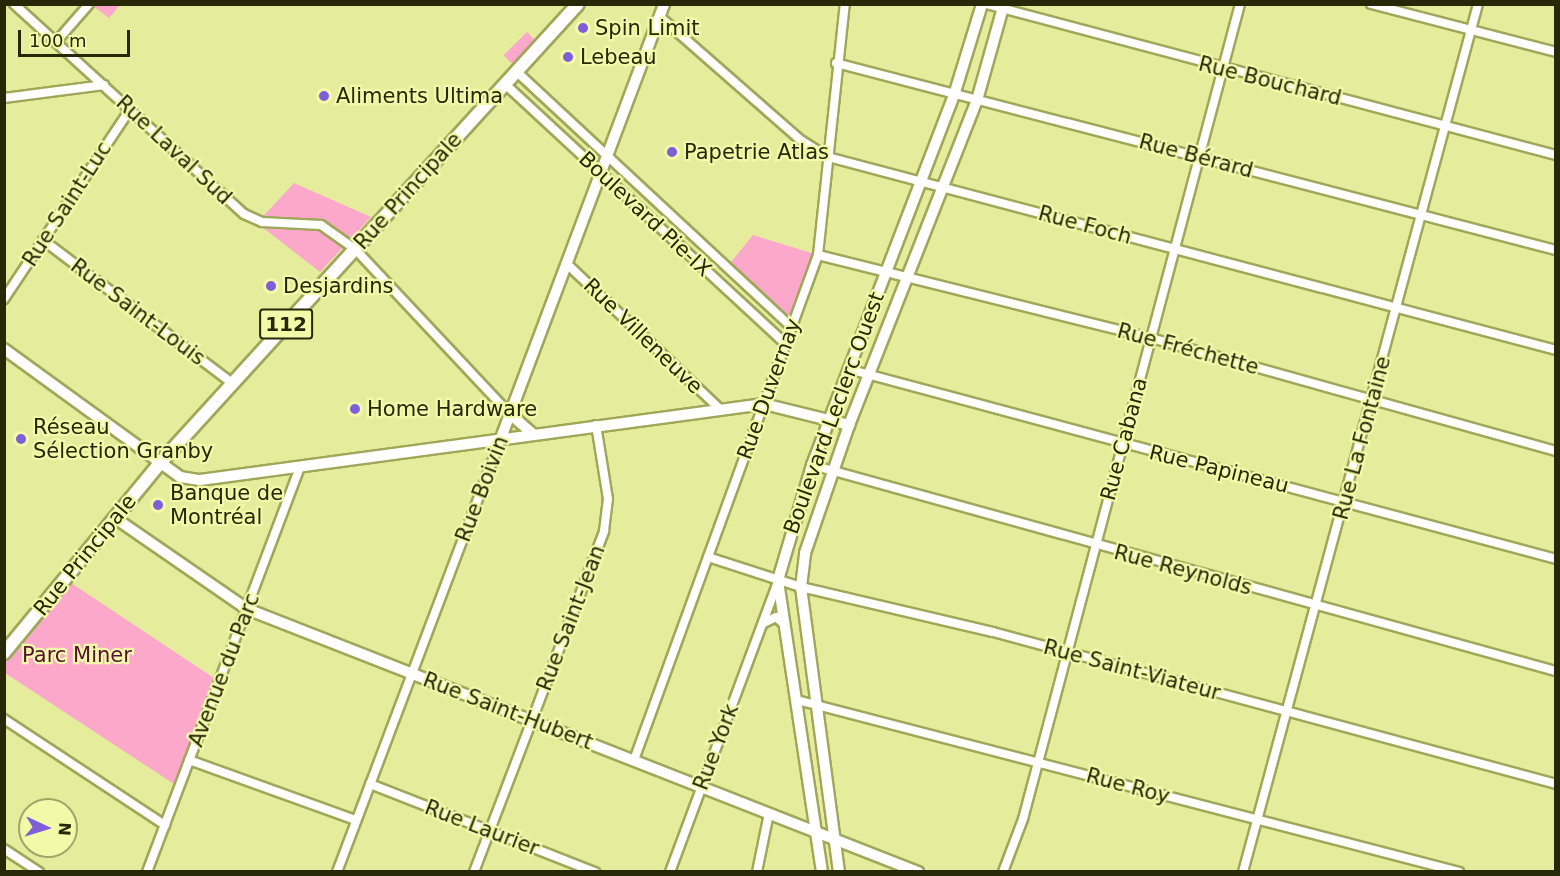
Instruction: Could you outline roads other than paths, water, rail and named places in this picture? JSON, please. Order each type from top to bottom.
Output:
[{"type":"main road","name":"Rue Principale","points":[[7,646],[161,462],[578,4]]},
{"type":"street","name":"Rue Laval Sud","points":[[14,4],[244,214],[262,222],[321,225],[355,249],[510,414]]},
{"type":"street","points":[[56,42],[89,4]]},
{"type":"street","name":"Rue Boivin","points":[[337,872],[663,4]]},
{"type":"street","name":"Rue Duvernay","points":[[634,760],[818,255],[836,63],[845,4]]},
{"type":"street","name":"Rue Bouchard","points":[[984,4],[1003,7],[1223,69],[1556,155]]},
{"type":"street","name":"Boulevard Leclerc Ouest","points":[[822,872],[778,580],[828,419],[955,92],[984,4]]},
{"type":"street","name":"Rue Cabana","points":[[1003,872],[1023,819],[1240,4]]},
{"type":"street","points":[[1371,4],[1556,52]]},
{"type":"street","name":"Rue La Fontaine","points":[[1243,872],[1260,820],[1478,4]]},
{"type":"street","name":"Boulevard Leclerc Ouest","points":[[839,872],[801,587],[804,553],[849,425],[977,100],[1003,7]]},
{"type":"street","name":"Rue Foch","points":[[659,16],[802,141],[828,157],[1556,350]]},
{"type":"street","name":"Rue Bérard","points":[[836,63],[955,92],[977,100],[1556,250]]},
{"type":"street","name":"Boulevard Pie-IX","points":[[517,72],[792,327]]},
{"type":"street","name":"Boulevard Pie-IX","points":[[505,84],[786,344]]},
{"type":"street","points":[[4,98],[104,85]]},
{"type":"street","name":"Rue Saint-Luc","points":[[4,299],[130,109]]},
{"type":"street","points":[[546,122],[558,110]]},
{"type":"street","points":[[648,216],[658,203]]},
{"type":"street","name":"Rue Saint-Louis","points":[[43,240],[232,384]]},
{"type":"street","points":[[691,256],[702,244]]},
{"type":"street","name":"Rue Fréchette","points":[[818,255],[908,275],[1151,338],[1556,451]]},
{"type":"street","name":"Rue Villeneuve","points":[[566,263],[720,409]]},
{"type":"street","points":[[725,288],[736,276]]},
{"type":"street","points":[[4,349],[180,477],[200,480],[764,404],[849,425]]},
{"type":"street","name":"Rue Papineau","points":[[848,369],[1556,559]]},
{"type":"street","points":[[510,414],[533,434]]},
{"type":"street","name":"Rue Saint-Jean","points":[[474,872],[608,516],[596,425]]},
{"type":"street","name":"Rue Reynolds","points":[[812,465],[1095,546],[1556,671]]},
{"type":"street","name":"Avenue du Parc","points":[[147,872],[300,468]]},
{"type":"street","name":"Rue Saint-Hubert","points":[[116,518],[247,609],[918,872]]},
{"type":"street","name":"Rue Saint-Viateur","points":[[708,556],[801,587],[1067,652],[1556,784]]},
{"type":"street","name":"Rue York","points":[[670,872],[778,580]]},
{"type":"street","points":[[763,623],[776,617],[785,625]]},
{"type":"street","name":"Rue Roy","points":[[797,700],[1459,872]]},
{"type":"street","points":[[4,719],[165,825]]},
{"type":"street","points":[[189,760],[356,820]]},
{"type":"street","name":"Rue Laurier","points":[[370,784],[595,872]]},
{"type":"street","points":[[757,872],[769,813]]},
{"type":"street","points":[[4,849],[39,872]]},
{"type":"place","name":"Spin Limit","points":[[583,28]]},
{"type":"place","name":"Lebeau","points":[[568,57]]},
{"type":"place","name":"Aliments Ultima","points":[[324,96]]},
{"type":"place","name":"Papetrie Atlas","points":[[672,152]]},
{"type":"place","name":"Desjardins","points":[[271,286]]},
{"type":"place","name":"Home Hardware","points":[[355,409]]},
{"type":"place","name":"Réseau Sélection Granby","points":[[21,439]]},
{"type":"place","name":"Banque de Montréal","points":[[158,505]]},
{"type":"park label","name":"Parc Miner","points":[[77,655]]}]
